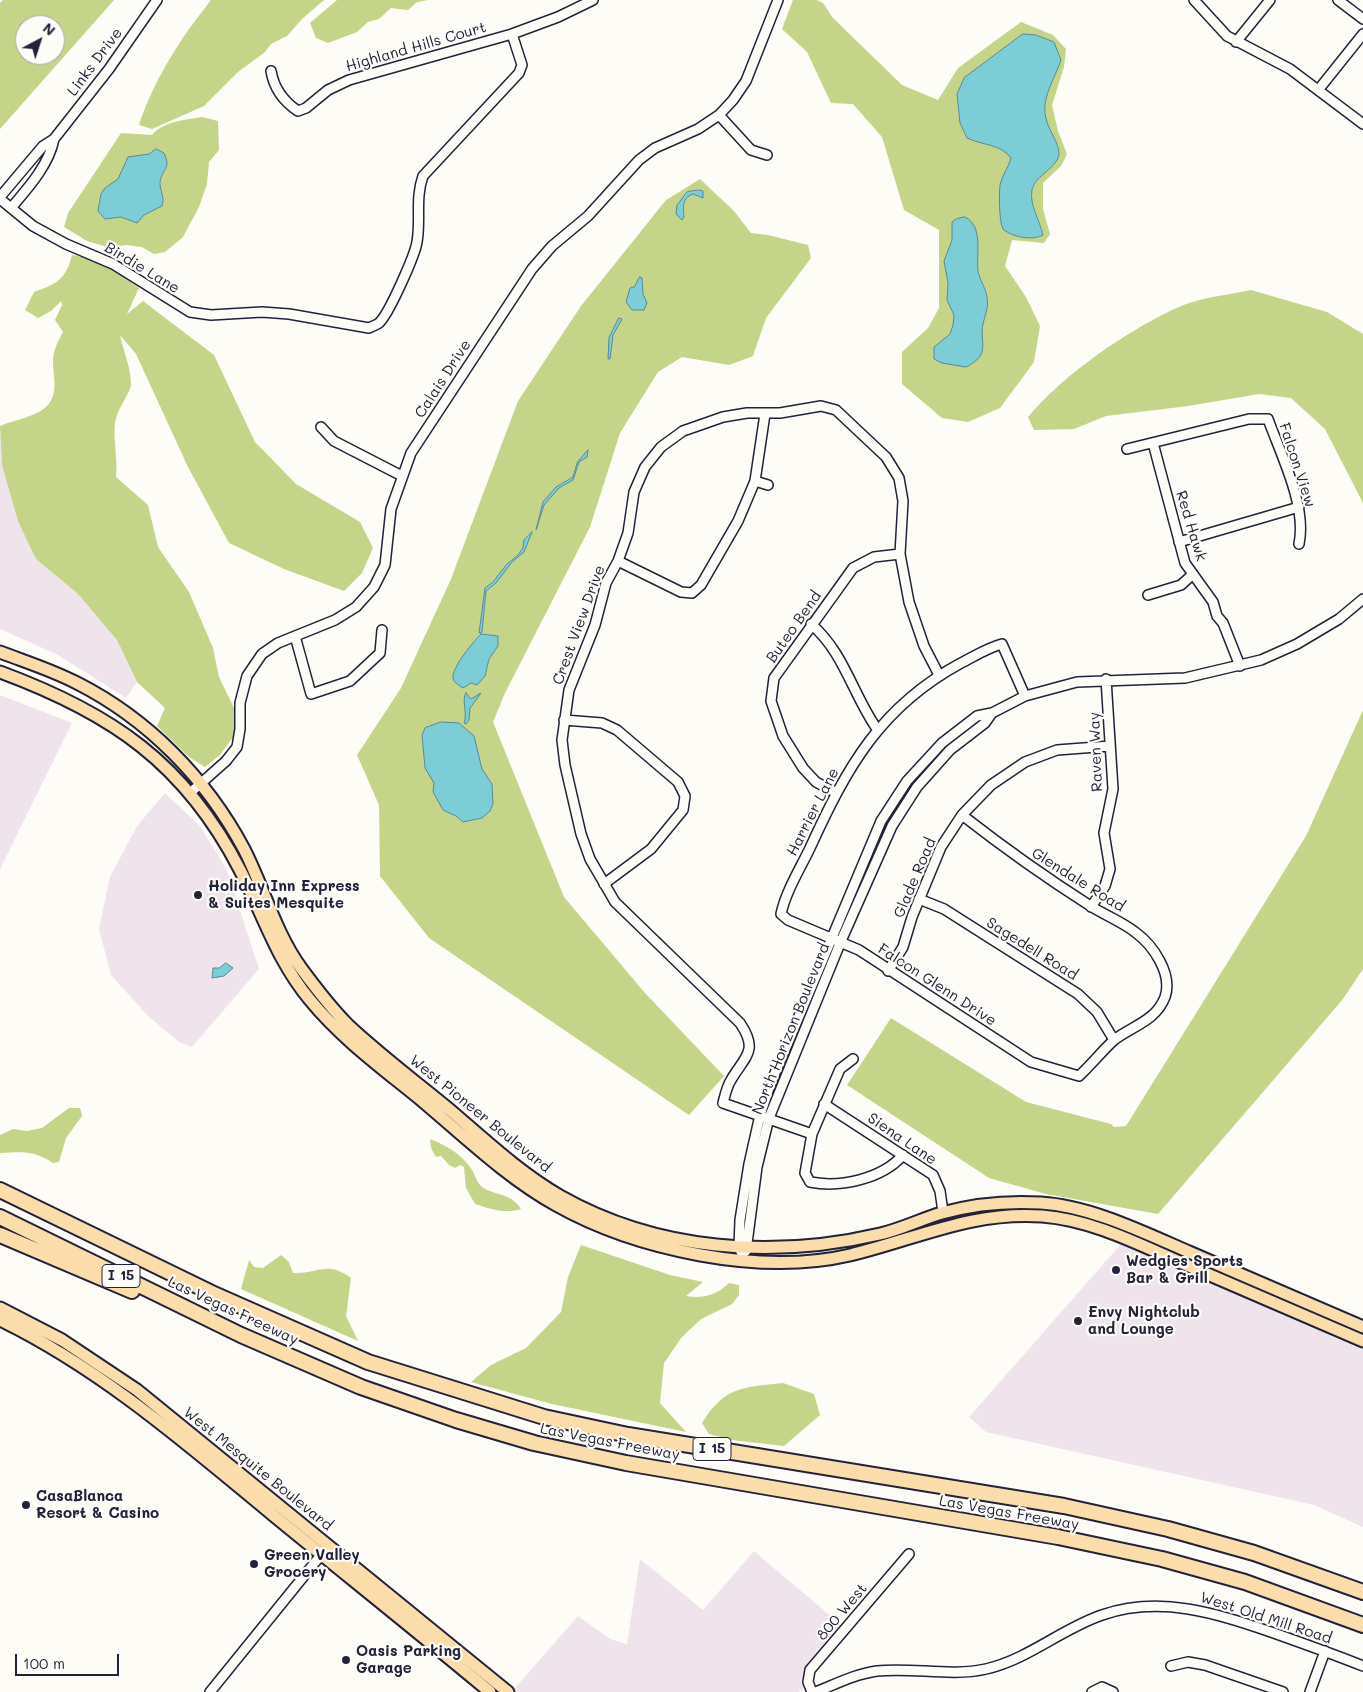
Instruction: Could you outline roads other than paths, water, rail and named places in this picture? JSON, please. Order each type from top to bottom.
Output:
[{"type":"highway","points":[[0,1181],[85,1231]]},
{"type":"highway","name":"Las Vegas Freeway","points":[[0,1190],[216,1295],[368,1362],[544,1417],[628,1435],[1064,1506],[1168,1529],[1254,1553],[1363,1592]]},
{"type":"highway","name":"Las Vegas Freeway","points":[[0,1217],[241,1335],[361,1386],[456,1420],[534,1443],[626,1463],[1058,1537],[1162,1559],[1245,1582],[1363,1625]]},
{"type":"highway","points":[[0,1235],[222,1329],[241,1335]]},
{"type":"main road","name":"West Pioneer Boulevard","points":[[0,652],[74,681],[101,696],[137,721],[171,751],[201,783],[243,848],[273,916],[298,963],[347,1024],[521,1170],[560,1196],[604,1218],[661,1237],[705,1245],[789,1248],[846,1242],[887,1233],[943,1212],[998,1203],[1045,1203],[1110,1218],[1363,1327]]},
{"type":"main road","name":"West Pioneer Boulevard","points":[[0,672],[66,698],[98,715],[130,736],[190,793],[213,823],[234,857],[273,944],[310,1000],[338,1030],[514,1179],[555,1205],[597,1226],[656,1246],[703,1255],[786,1263],[845,1256],[891,1244],[949,1224],[1002,1215],[1046,1216],[1103,1229],[1363,1341]]},
{"type":"main road","name":"West Mesquite Boulevard","points":[[0,1308],[35,1324],[99,1363],[259,1488],[508,1692]]},
{"type":"main road","name":"West Mesquite Boulevard","points":[[0,1320],[44,1342],[101,1378],[242,1489],[490,1692]]},
{"type":"main road","points":[[242,1489],[259,1488]]},
{"type":"street","name":"Links Drive","points":[[0,198],[43,146],[54,139],[108,69],[157,0]]},
{"type":"street","name":"Highland Hills Court","points":[[271,71],[274,86],[288,105],[298,111],[306,108],[328,90],[349,80],[512,34],[558,17],[593,0]]},
{"type":"street","name":"Calais Drive","points":[[190,793],[226,761],[237,747],[240,729],[240,703],[247,676],[262,654],[278,643],[335,620],[356,607],[374,587],[385,565],[391,509],[411,453],[532,269],[552,246],[588,216],[639,160],[655,148],[698,129],[719,115],[733,100],[746,81],[778,0]]},
{"type":"street","points":[[1194,0],[1208,17],[1236,42],[1290,69],[1363,124]]},
{"type":"street","points":[[1236,42],[1270,0]]},
{"type":"street","points":[[1338,0],[1363,20]]},
{"type":"street","name":"Birdie Lane","points":[[0,198],[33,226],[66,244],[113,264],[190,312],[289,314],[369,328],[379,322],[407,272],[417,244],[420,222],[418,199],[423,176],[519,72],[522,65],[512,34]]},
{"type":"street","points":[[1319,89],[1363,34]]},
{"type":"street","points":[[719,115],[751,150],[767,155]]},
{"type":"street","name":"Links Drive","points":[[11,208],[52,152],[54,139]]},
{"type":"street","points":[[14,181],[26,190]]},
{"type":"street","name":"Crest View Drive","points":[[812,1134],[723,1103],[730,1081],[745,1060],[750,1047],[748,1034],[740,1023],[615,902],[590,859],[581,834],[565,765],[562,740],[569,690],[595,626],[606,583],[618,561],[628,533],[634,492],[645,467],[661,447],[683,431],[723,417],[747,413],[765,414],[821,406],[836,410],[886,457],[899,478],[903,501],[900,554],[909,602],[924,646],[938,675]]},
{"type":"street","points":[[618,561],[681,592],[692,593],[700,585],[738,521],[755,480],[765,414]]},
{"type":"street","name":"Falcon View","points":[[1126,448],[1249,419],[1268,419],[1299,507],[1301,535],[1299,544]]},
{"type":"street","points":[[322,427],[334,441],[402,476]]},
{"type":"street","name":"Red Hawk","points":[[1153,443],[1185,563],[1192,575],[1202,584],[1213,602],[1240,666]]},
{"type":"street","points":[[755,480],[768,485]]},
{"type":"street","points":[[1179,542],[1299,507]]},
{"type":"street","name":"Buteo Bend","points":[[836,792],[816,782],[803,768],[783,736],[771,700],[774,678],[853,568],[874,557],[900,554]]},
{"type":"street","points":[[1148,595],[1182,586],[1192,575]]},
{"type":"street","name":"North Horizon Boulevard","points":[[744,1259],[743,1247],[770,1085],[836,940],[882,821],[907,781],[942,743],[977,716],[992,713],[1025,696],[1077,682],[1106,679],[1185,678],[1262,660],[1297,644],[1339,619],[1363,599]]},
{"type":"street","points":[[811,624],[824,635],[840,656],[863,710],[877,729]]},
{"type":"street","points":[[295,636],[311,694],[350,681],[380,653],[382,630]]},
{"type":"street","name":"Harrier Lane","points":[[781,914],[836,792],[877,729],[938,675],[990,648],[1002,644],[1025,696]]},
{"type":"street","name":"Raven Way","points":[[1091,907],[1105,886],[1110,870],[1104,833],[1113,789],[1106,679]]},
{"type":"street","points":[[564,720],[602,723],[617,730],[678,782],[685,796],[683,810],[652,850],[604,884]]},
{"type":"street","name":"Glade Road","points":[[888,971],[903,947],[919,899],[941,847],[962,815],[991,785],[1025,762],[1057,750],[1110,746]]},
{"type":"street","name":"Glendale Road","points":[[962,815],[1016,858],[1091,907],[1136,932],[1156,954],[1167,978],[1165,996],[1158,1011],[1141,1025],[1114,1040]]},
{"type":"street","name":"Sagedell Road","points":[[919,899],[944,910],[1078,994],[1097,1012],[1114,1040]]},
{"type":"street","name":"Falcon Glenn Drive","points":[[781,914],[788,920],[859,950],[888,971],[1031,1062],[1079,1076],[1114,1040]]},
{"type":"street","points":[[853,1059],[840,1069],[824,1104],[812,1134],[805,1173],[810,1182],[822,1184],[851,1181],[884,1172],[903,1155]]},
{"type":"street","name":"Siena Lane","points":[[824,1104],[933,1175],[940,1191],[943,1212]]},
{"type":"street","points":[[210,1692],[329,1545]]},
{"type":"street","name":"800 West","points":[[812,1692],[808,1682],[810,1670],[909,1554]]},
{"type":"street","name":"West Old Mill Road","points":[[816,1692],[848,1678],[876,1671],[964,1672],[986,1669],[1009,1662],[1036,1650],[1083,1623],[1104,1614],[1145,1606],[1194,1609],[1222,1615],[1325,1650],[1363,1666]]},
{"type":"street","points":[[1310,1692],[1325,1650]]},
{"type":"street","points":[[1171,1666],[1188,1662],[1205,1665],[1283,1692]]},
{"type":"street","points":[[1092,1692],[1102,1687],[1113,1692]]},
{"type":"water","points":[[1023,34],[1036,35],[1054,42],[1061,60],[1046,98],[1045,106],[1047,122],[1058,146],[1059,154],[1055,163],[1037,180],[1032,190],[1033,207],[1043,235],[1033,238],[1017,236],[1003,229],[999,201],[1000,185],[1011,158],[1007,153],[996,147],[967,138],[960,123],[957,94],[964,78]]},
{"type":"water","points":[[156,149],[164,153],[167,163],[160,183],[163,200],[162,206],[144,215],[137,223],[121,217],[105,219],[98,211],[101,194],[105,188],[118,179],[128,157],[149,154]]},
{"type":"water","points":[[703,191],[703,198],[693,194],[685,200],[684,217],[682,220],[676,214],[677,205],[687,192]]},
{"type":"water","points":[[965,217],[971,221],[977,234],[978,271],[987,301],[982,331],[982,353],[974,362],[966,367],[942,363],[934,359],[934,347],[950,334],[953,325],[954,315],[947,300],[948,283],[944,261],[952,240],[952,222]]},
{"type":"water","points":[[640,277],[642,278],[643,294],[647,303],[644,310],[632,310],[626,302],[630,288],[634,287]]},
{"type":"water","points":[[619,318],[622,319],[613,335],[610,359],[608,359],[609,338]]},
{"type":"water","points":[[588,450],[587,457],[579,462],[573,480],[559,488],[544,505],[536,530],[543,502],[556,487],[573,477],[577,463]]},
{"type":"water","points":[[532,532],[524,552],[512,562],[496,583],[486,591],[482,632],[479,633],[485,588],[518,555],[523,548],[524,540]]},
{"type":"water","points":[[481,634],[498,636],[498,646],[489,659],[485,676],[477,685],[471,683],[463,688],[454,680],[454,671],[464,654]]},
{"type":"water","points":[[466,693],[471,699],[481,693],[470,708],[469,720],[466,724],[464,723],[464,699]]},
{"type":"water","points":[[441,722],[459,723],[474,736],[482,769],[492,784],[493,804],[490,811],[482,818],[463,822],[456,816],[443,810],[433,792],[434,783],[425,768],[422,735],[425,728]]},
{"type":"water","points":[[226,963],[233,968],[224,976],[212,978],[213,968],[219,968]]},
{"type":"place","name":"Holiday Inn Express & Suites Mesquite","points":[[198,895]]},
{"type":"place","name":"Wedgies Sports Bar & Grill","points":[[1116,1270]]},
{"type":"place","name":"Envy Nightclub and Lounge","points":[[1078,1321]]},
{"type":"place","name":"CasaBlanca Resort & Casino","points":[[26,1505]]},
{"type":"place","name":"Green Valley Grocery","points":[[254,1564]]},
{"type":"place","name":"Oasis Parking Garage","points":[[346,1660]]}]
